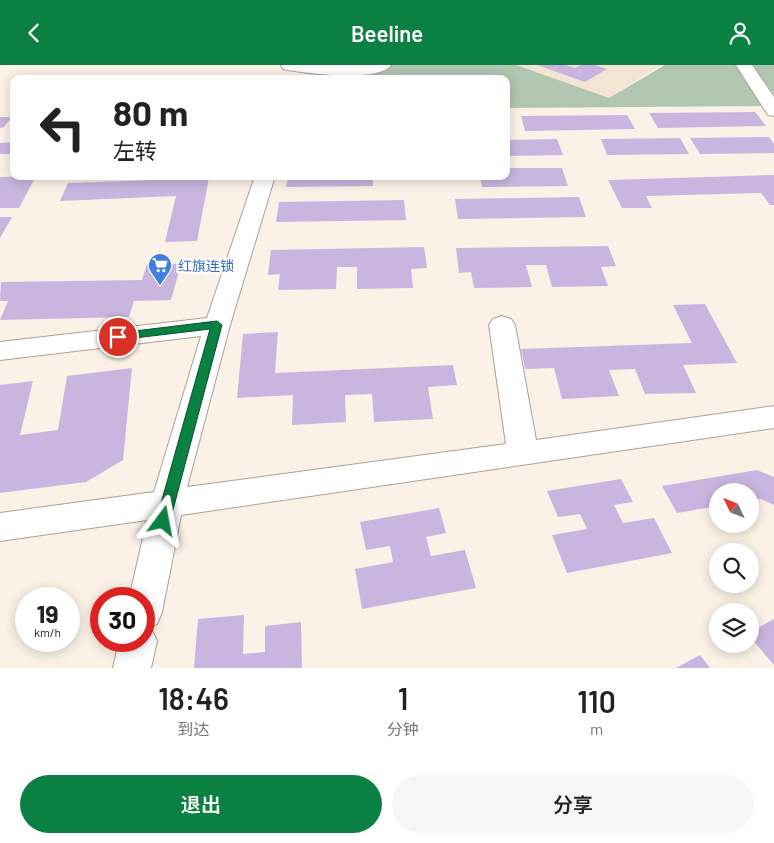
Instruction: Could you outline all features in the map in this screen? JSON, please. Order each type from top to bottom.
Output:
[{"type":"street","points":[[289,65],[329,69],[379,67]]},
{"type":"street","points":[[744,65],[774,111]]},
{"type":"street","points":[[357,75],[379,67]]},
{"type":"street","points":[[149,587],[167,503],[217,325],[264,180]]},
{"type":"street","points":[[0,351],[217,325]]},
{"type":"street","points":[[502,325],[523,454]]},
{"type":"street","points":[[0,527],[774,417]]},
{"type":"street","points":[[132,668],[136,652]]},
{"type":"shaded area","points":[[514,65],[661,65],[607,99]]},
{"type":"green space","points":[[388,65],[516,65],[609,98],[665,65],[738,65],[764,106],[510,108],[510,75],[362,75]]},
{"type":"green space","points":[[751,65],[774,65],[774,94]]},
{"type":"building","points":[[537,65],[566,65],[575,68],[581,65],[595,65],[607,69],[585,82]]},
{"type":"building","points":[[755,112],[766,126],[658,128],[649,113]]},
{"type":"building","points":[[627,115],[635,129],[525,131],[521,116]]},
{"type":"building","points":[[0,117],[10,117],[4,127],[0,128]]},
{"type":"building","points":[[769,137],[774,144],[774,153],[700,154],[690,138]]},
{"type":"building","points":[[680,138],[689,154],[607,155],[601,139]]},
{"type":"building","points":[[557,139],[563,155],[510,156],[510,140]]},
{"type":"building","points":[[10,142],[10,154],[0,154],[0,143]]},
{"type":"building","points":[[510,168],[562,168],[568,186],[482,187],[481,180],[510,180]]},
{"type":"building","points":[[774,175],[774,205],[770,205],[761,193],[646,196],[652,208],[622,208],[608,180]]},
{"type":"building","points":[[0,177],[10,177],[10,180],[34,180],[19,208],[0,208]]},
{"type":"building","points":[[209,180],[197,241],[165,242],[176,196],[60,201],[68,183]]},
{"type":"building","points":[[287,180],[373,180],[373,186],[286,187]]},
{"type":"building","points":[[579,197],[586,217],[458,219],[455,199]]},
{"type":"building","points":[[404,200],[406,220],[276,222],[279,202]]},
{"type":"building","points":[[0,217],[12,217],[0,238]]},
{"type":"building","points":[[608,246],[616,266],[601,267],[608,286],[552,287],[546,265],[526,265],[532,287],[474,288],[471,272],[459,273],[456,248]]},
{"type":"building","points":[[424,247],[427,268],[411,269],[413,288],[357,289],[357,267],[337,267],[336,289],[278,290],[280,274],[268,275],[271,250]]},
{"type":"building","points":[[147,264],[181,264],[171,300],[134,301],[129,317],[0,320],[8,301],[0,301],[1,282],[142,280]]},
{"type":"building","points":[[705,304],[737,363],[683,365],[696,393],[645,394],[635,369],[609,370],[619,396],[562,399],[554,368],[525,369],[521,349],[692,343],[673,305]]},
{"type":"building","points":[[278,332],[275,373],[453,365],[457,385],[428,387],[433,419],[374,422],[372,394],[345,395],[346,422],[292,425],[293,395],[237,398],[243,334]]},
{"type":"building","points":[[132,368],[123,460],[86,482],[0,493],[0,385],[33,381],[20,435],[58,430],[67,376]]},
{"type":"building","points":[[757,470],[774,477],[774,505],[759,499],[759,483],[709,483],[709,508],[677,513],[662,486]]},
{"type":"building","points":[[621,479],[633,502],[614,505],[623,523],[654,518],[672,553],[567,573],[552,535],[587,529],[580,514],[558,517],[547,491]]},
{"type":"building","points":[[439,508],[446,533],[426,537],[431,556],[465,550],[476,588],[362,609],[355,569],[393,562],[390,546],[366,550],[360,522]]},
{"type":"building","points":[[244,615],[243,654],[265,652],[265,626],[301,622],[302,668],[194,668],[198,619]]},
{"type":"building","points":[[774,619],[774,665],[759,648],[759,627]]},
{"type":"building","points":[[700,655],[710,668],[676,668]]},
{"type":"place","name":"红旗连锁","points":[[160,286]]},
{"type":"route","points":[[118,337],[217,325],[163,521]]}]
